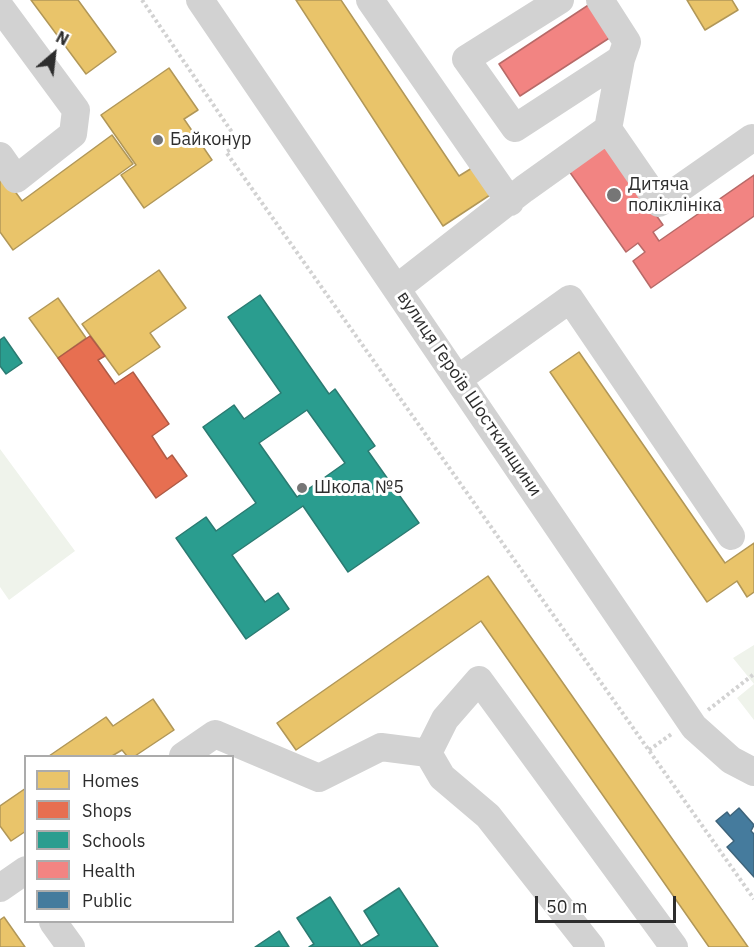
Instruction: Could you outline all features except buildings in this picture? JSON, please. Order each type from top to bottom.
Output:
[{"type":"street","name":"вулиця Героїв Шосткинщини","points":[[200,0],[694,727],[731,760],[754,772]]},
{"type":"street","points":[[370,0],[510,202]]},
{"type":"street","points":[[560,0],[466,59],[515,128],[621,59]]},
{"type":"street","points":[[397,288],[608,129],[621,59],[627,42],[600,0]]},
{"type":"street","points":[[0,7],[76,110],[73,134],[16,179],[0,156]]},
{"type":"street","points":[[608,129],[659,203],[752,138]]},
{"type":"street","points":[[458,379],[570,299],[731,536]]},
{"type":"street","points":[[428,753],[445,718],[479,680],[674,947]]},
{"type":"street","points":[[184,755],[214,734],[319,778],[381,747],[428,753]]},
{"type":"street","points":[[428,753],[442,777],[488,816],[591,947]]},
{"type":"street","points":[[54,923],[71,947]]},
{"type":"path","points":[[142,0],[240,144],[226,152],[754,899]]},
{"type":"path","points":[[708,710],[754,674]]},
{"type":"path","points":[[649,750],[674,733]]},
{"type":"shaded area","points":[[0,449],[75,551],[9,600],[0,587]]},
{"type":"shaded area","points":[[754,645],[754,684],[733,658]]},
{"type":"shaded area","points":[[754,684],[754,720],[737,698]]},
{"type":"place","name":"Байконур","points":[[158,140]]},
{"type":"place","name":"Дитяча поліклініка","points":[[614,195]]},
{"type":"place","name":"Школа №5","points":[[302,488]]}]
